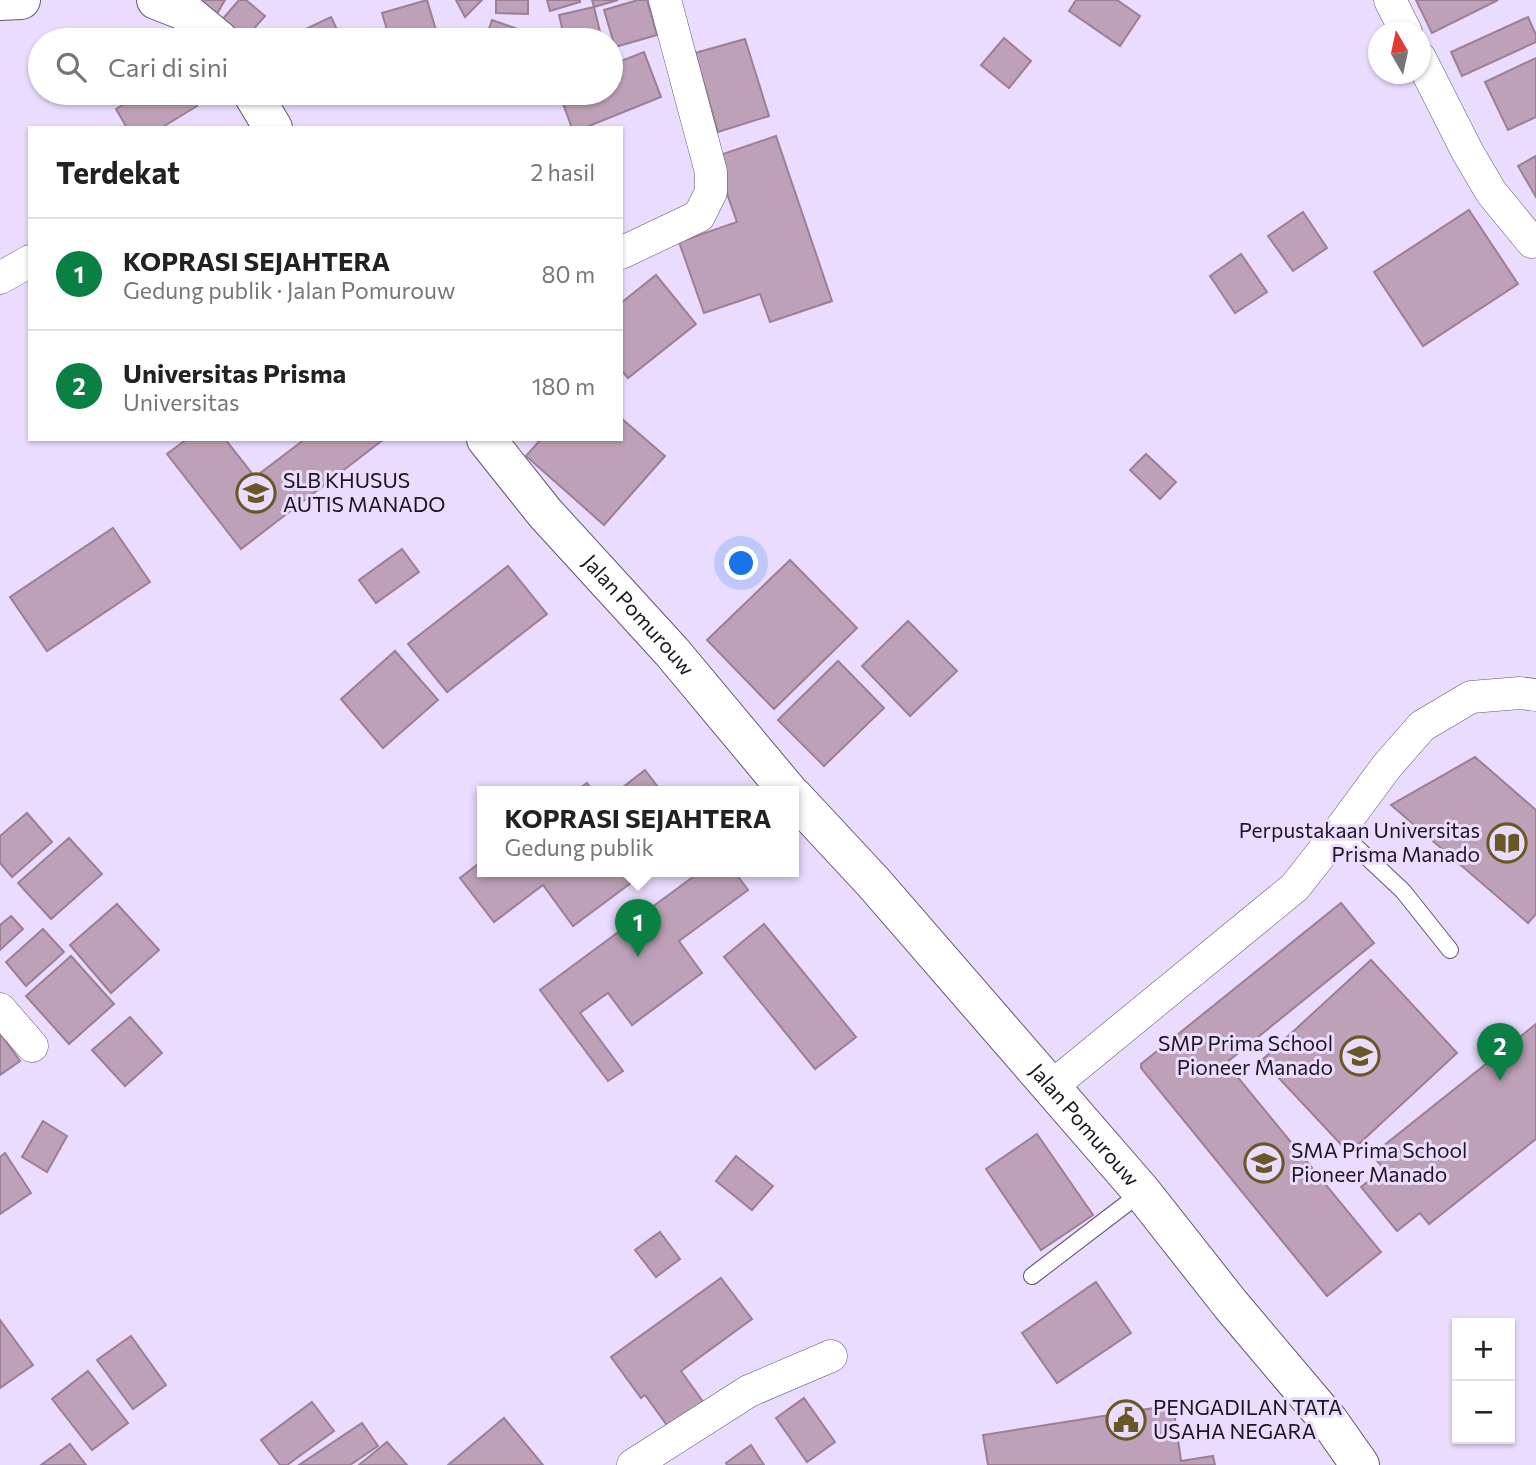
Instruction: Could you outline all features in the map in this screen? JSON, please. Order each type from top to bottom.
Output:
[{"type":"main road","points":[[0,1],[21,0]]},
{"type":"main road","points":[[156,0],[184,11],[205,28]]},
{"type":"main road","name":"Jalan Pomurouw","points":[[488,441],[545,513],[672,652],[784,786]]},
{"type":"main road","name":"Jalan Pomurouw","points":[[799,802],[874,883],[1142,1192],[1231,1305],[1329,1420],[1360,1465]]},
{"type":"street","points":[[623,252],[699,216],[711,192],[711,172],[665,0]]},
{"type":"street","points":[[1390,0],[1400,21]]},
{"type":"street","points":[[1431,80],[1491,192],[1535,243]]},
{"type":"street","points":[[0,278],[28,262]]},
{"type":"street","points":[[1051,1087],[1295,887],[1387,765],[1422,726],[1471,697],[1520,693],[1536,695]]},
{"type":"street","points":[[0,1009],[32,1046]]},
{"type":"street","points":[[633,1465],[749,1391],[831,1356]]},
{"type":"lane","points":[[1339,831],[1403,891],[1450,950]]},
{"type":"lane","points":[[1032,1276],[1142,1192]]},
{"type":"building","points":[[205,0],[225,0],[215,17],[200,8]]},
{"type":"building","points":[[239,0],[246,0],[265,16],[254,28],[229,28],[221,21]]},
{"type":"building","points":[[427,0],[435,28],[386,28],[382,13]]},
{"type":"building","points":[[456,0],[482,0],[465,17]]},
{"type":"building","points":[[496,0],[528,0],[528,14],[496,13]]},
{"type":"building","points":[[547,0],[580,0],[580,2],[550,11]]},
{"type":"building","points":[[592,0],[618,0],[594,7]]},
{"type":"building","points":[[647,0],[657,35],[623,45],[623,28],[609,28],[604,10]]},
{"type":"building","points":[[1076,0],[1117,0],[1140,16],[1120,46],[1069,11]]},
{"type":"building","points":[[1416,0],[1498,0],[1432,33],[1431,21],[1426,21]]},
{"type":"building","points":[[594,7],[599,28],[562,28],[559,15]]},
{"type":"building","points":[[331,17],[336,28],[308,28]]},
{"type":"building","points":[[1528,17],[1536,35],[1536,42],[1462,76],[1451,52]]},
{"type":"building","points":[[492,20],[515,28],[489,28]]},
{"type":"building","points":[[1004,38],[1031,61],[1009,88],[981,65]]},
{"type":"building","points":[[745,39],[769,116],[718,132],[695,53]]},
{"type":"building","points":[[644,52],[661,97],[589,126],[571,126],[563,105],[623,105],[623,60]]},
{"type":"building","points":[[1536,58],[1536,117],[1508,130],[1485,82]]},
{"type":"building","points":[[123,105],[197,106],[164,126],[126,126],[116,109]]},
{"type":"building","points":[[776,136],[832,301],[770,322],[760,294],[704,313],[679,242],[737,222],[714,157]]},
{"type":"building","points":[[1536,156],[1536,197],[1518,166]]},
{"type":"building","points":[[1469,210],[1518,284],[1423,346],[1374,272]]},
{"type":"building","points":[[1303,212],[1327,248],[1293,271],[1268,236]]},
{"type":"building","points":[[1241,254],[1267,292],[1235,313],[1210,276]]},
{"type":"building","points":[[656,275],[696,324],[628,378],[623,372],[623,301]]},
{"type":"building","points":[[623,420],[665,456],[604,525],[526,456],[539,441],[623,441]]},
{"type":"building","name":"SLB KHUSUS AUTIS MANADO","points":[[184,441],[227,441],[255,477],[302,441],[381,441],[241,549],[167,454]]},
{"type":"building","points":[[1146,454],[1176,482],[1160,499],[1130,470]]},
{"type":"building","points":[[113,528],[150,582],[47,651],[10,597]]},
{"type":"building","points":[[402,549],[419,572],[376,603],[359,580]]},
{"type":"building","points":[[790,560],[857,628],[774,709],[707,640]]},
{"type":"building","points":[[508,566],[547,614],[447,692],[408,644]]},
{"type":"building","points":[[908,621],[957,671],[910,716],[862,666]]},
{"type":"building","points":[[395,651],[438,700],[383,748],[341,699]]},
{"type":"building","points":[[838,661],[884,708],[824,766],[778,720]]},
{"type":"building","points":[[1475,757],[1536,810],[1536,914],[1528,923],[1391,805]]},
{"type":"building","points":[[645,770],[657,786],[624,786]]},
{"type":"building","points":[[27,813],[52,842],[12,877],[0,863],[0,836]]},
{"type":"building","points":[[69,838],[102,874],[51,919],[18,883]]},
{"type":"building","points":[[477,865],[477,877],[639,877],[573,926],[543,885],[494,922],[460,878]]},
{"type":"building","points":[[693,877],[738,877],[748,890],[679,941],[702,973],[632,1025],[608,993],[580,1013],[623,1071],[608,1081],[540,990]]},
{"type":"building","name":"SMA Prima School Pioneer Manado","points":[[1341,903],[1374,943],[1226,1063],[1381,1252],[1327,1296],[1141,1068],[1141,1064]]},
{"type":"building","points":[[117,904],[159,950],[111,993],[70,945]]},
{"type":"building","points":[[11,916],[23,929],[0,950],[0,925]]},
{"type":"building","points":[[764,924],[856,1037],[815,1069],[724,957]]},
{"type":"building","points":[[43,929],[64,952],[26,986],[6,962]]},
{"type":"building","points":[[71,956],[114,1004],[69,1044],[26,996]]},
{"type":"building","name":"SMP Prima School Pioneer Manado","points":[[1371,960],[1457,1053],[1349,1153],[1262,1060]]},
{"type":"building","points":[[130,1017],[162,1053],[125,1086],[92,1050]]},
{"type":"building","points":[[1536,1024],[1536,1139],[1429,1224],[1420,1213],[1397,1231],[1361,1187],[1384,1169],[1372,1155]]},
{"type":"building","points":[[0,1033],[20,1061],[0,1075]]},
{"type":"building","points":[[43,1121],[67,1136],[47,1172],[22,1157]]},
{"type":"building","points":[[1037,1134],[1093,1215],[1041,1250],[986,1169]]},
{"type":"building","points":[[5,1153],[31,1193],[0,1214],[0,1157]]},
{"type":"building","points":[[736,1156],[773,1186],[752,1210],[716,1181]]},
{"type":"building","points":[[660,1232],[680,1259],[656,1277],[635,1250]]},
{"type":"building","points":[[721,1278],[752,1319],[681,1371],[704,1403],[669,1428],[645,1395],[641,1398],[611,1357]]},
{"type":"building","points":[[1096,1282],[1131,1333],[1057,1383],[1022,1333]]},
{"type":"building","points":[[0,1320],[33,1365],[0,1388]]},
{"type":"building","points":[[131,1336],[166,1385],[133,1409],[97,1360]]},
{"type":"building","points":[[88,1371],[128,1423],[92,1450],[52,1399]]},
{"type":"building","points":[[804,1398],[835,1442],[807,1462],[776,1418]]},
{"type":"building","points":[[312,1402],[334,1431],[287,1465],[280,1465],[261,1440]]},
{"type":"building","name":"PENGADILAN TATA USAHA NEGARA","points":[[1173,1405],[1181,1461],[1213,1456],[1215,1465],[988,1465],[983,1435]]},
{"type":"building","points":[[504,1418],[543,1465],[448,1465]]},
{"type":"building","points":[[362,1423],[378,1446],[350,1465],[299,1465]]},
{"type":"building","points":[[387,1442],[407,1465],[359,1465]]},
{"type":"building","points":[[70,1444],[86,1465],[41,1465]]},
{"type":"building","points":[[751,1445],[764,1465],[727,1465],[726,1463]]},
{"type":"place","name":"SLB KHUSUS AUTIS MANADO","points":[[256,493]]},
{"type":"place","name":"Perpustakaan Universitas Prisma Manado","points":[[1507,843]]},
{"type":"place","name":"KOPRASI SEJAHTERA","points":[[638,957]]},
{"type":"place","name":"SMP Prima School Pioneer Manado","points":[[1360,1056]]},
{"type":"place","name":"Universitas Prisma","points":[[1500,1081]]},
{"type":"place","name":"SMA Prima School Pioneer Manado","points":[[1264,1163]]},
{"type":"place","name":"PENGADILAN TATA USAHA NEGARA","points":[[1126,1420]]}]
